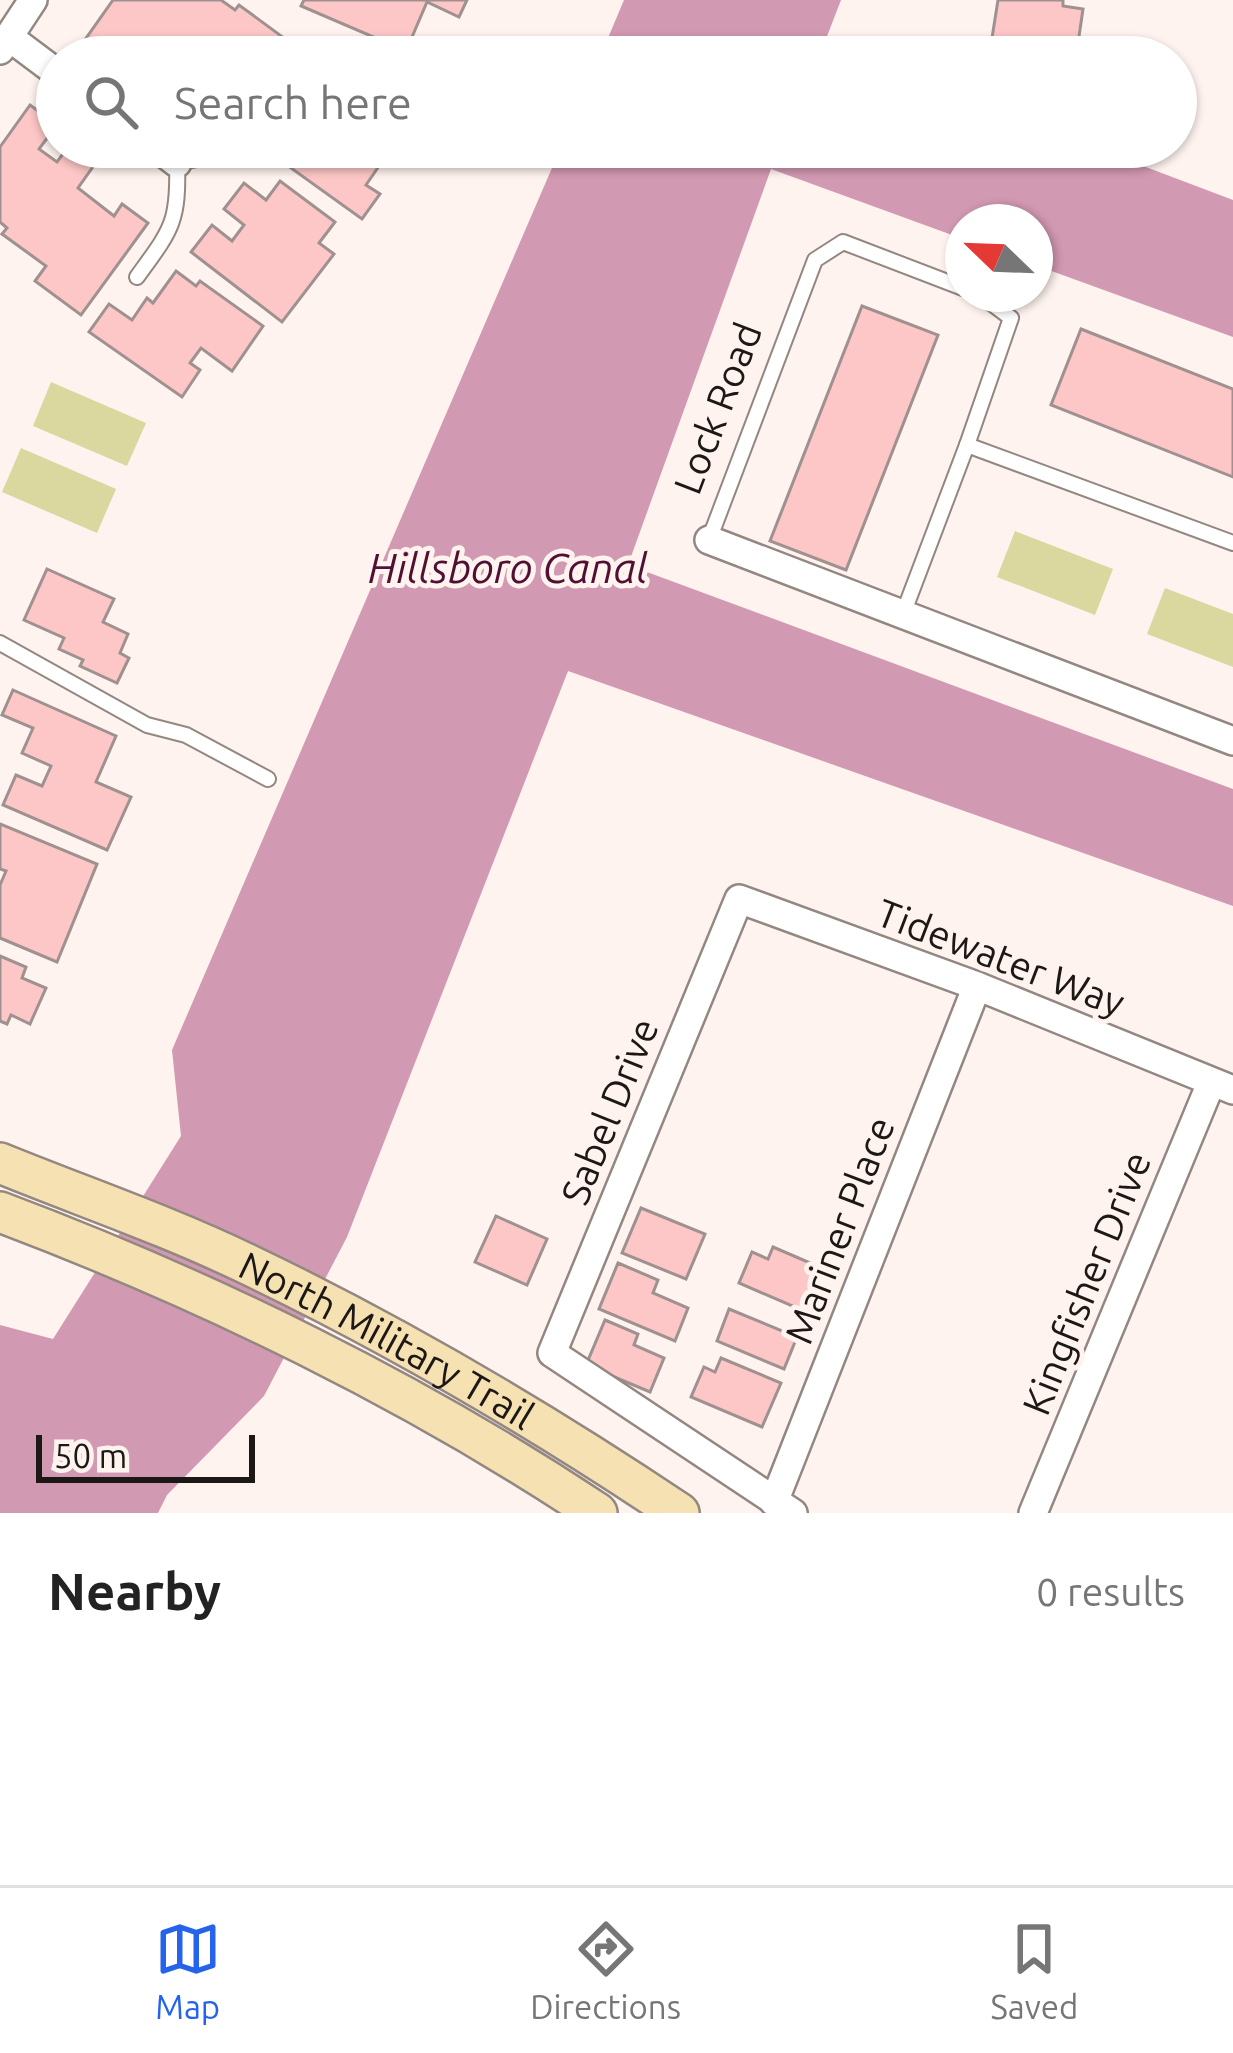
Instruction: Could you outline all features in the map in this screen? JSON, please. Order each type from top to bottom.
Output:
[{"type":"street","points":[[33,0],[5,44],[36,61]]},
{"type":"street","name":"Lock Road","points":[[709,540],[1233,741]]},
{"type":"street","name":"Tidewater Way","points":[[739,899],[977,986],[1222,1086]]},
{"type":"street","name":"Sabel Drive","points":[[739,899],[552,1353],[783,1507]]},
{"type":"street","name":"Mariner Place","points":[[783,1507],[977,986]]},
{"type":"street","name":"Kingfisher Drive","points":[[1033,1513],[1222,1086]]},
{"type":"street","name":"North Military Trail","points":[[0,1163],[240,1261],[336,1308],[460,1375],[679,1513]]},
{"type":"street","name":"North Military Trail","points":[[0,1212],[219,1304],[319,1354],[444,1420],[597,1513]]},
{"type":"lane","points":[[137,278],[171,230],[178,206],[169,168]]},
{"type":"lane","name":"Lock Road","points":[[709,540],[815,260],[843,242],[945,281]]},
{"type":"lane","points":[[903,614],[1011,318],[1003,312]]},
{"type":"lane","points":[[967,445],[1233,543]]},
{"type":"lane","points":[[0,643],[147,725],[203,743],[268,779]]},
{"type":"shaded area","points":[[51,382],[146,423],[127,466],[33,426]]},
{"type":"shaded area","points":[[21,448],[116,489],[97,533],[2,492]]},
{"type":"shaded area","points":[[1015,531],[1113,569],[1095,615],[997,577]]},
{"type":"shaded area","points":[[1165,588],[1233,614],[1233,667],[1147,634]]},
{"type":"water","points":[[624,0],[841,0],[827,36],[609,36]]},
{"type":"water","name":"Hillsboro Canal","points":[[552,168],[1148,168],[1233,200],[1233,337],[1053,272],[1053,204],[945,204],[945,232],[771,169],[628,565],[1233,789],[1233,906],[568,671],[347,1237],[264,1396],[167,1495],[158,1513],[0,1513],[0,1325],[53,1339],[181,1136],[172,1050]]},
{"type":"building","points":[[113,0],[221,0],[235,10],[239,5],[281,36],[88,36]]},
{"type":"building","points":[[304,0],[467,0],[459,17],[427,2],[412,36],[371,36],[301,6]]},
{"type":"building","points":[[998,0],[1063,0],[1063,6],[1083,9],[1079,36],[992,36]]},
{"type":"building","points":[[30,105],[36,109],[36,168],[92,168],[78,188],[114,216],[122,204],[148,223],[81,315],[35,281],[46,266],[2,234],[7,228],[0,222],[0,147]]},
{"type":"building","points":[[291,168],[378,168],[366,185],[380,194],[362,219]]},
{"type":"building","points":[[280,181],[335,222],[319,243],[334,254],[282,322],[191,252],[212,225],[232,241],[244,225],[224,209],[244,183],[266,200]]},
{"type":"building","points":[[176,271],[196,286],[200,281],[263,326],[232,371],[201,348],[190,363],[200,370],[182,397],[89,332],[109,304],[132,320],[147,298],[153,303]]},
{"type":"building","points":[[862,306],[938,335],[846,570],[770,541]]},
{"type":"building","points":[[1081,329],[1233,389],[1233,477],[1051,405]]},
{"type":"building","points":[[47,569],[114,599],[103,622],[128,634],[120,653],[129,658],[117,683],[80,666],[83,660],[59,649],[64,638],[24,620]]},
{"type":"building","points":[[13,690],[116,736],[96,782],[131,797],[107,850],[3,805],[16,775],[42,786],[51,766],[22,753],[33,728],[2,715]]},
{"type":"building","points":[[0,824],[97,864],[57,962],[0,938],[0,885],[6,871],[0,869]]},
{"type":"building","points":[[0,956],[26,967],[22,978],[46,988],[30,1024],[11,1015],[7,1024],[0,1021]]},
{"type":"building","points":[[641,1208],[705,1234],[686,1279],[622,1253]]},
{"type":"building","points":[[496,1216],[547,1239],[527,1285],[475,1262]]},
{"type":"building","points":[[773,1247],[822,1268],[804,1311],[739,1283],[752,1252],[768,1259]]},
{"type":"building","points":[[618,1263],[658,1280],[653,1293],[688,1308],[675,1341],[599,1309]]},
{"type":"building","points":[[729,1309],[797,1337],[784,1369],[717,1341]]},
{"type":"building","points":[[605,1320],[638,1334],[634,1345],[664,1358],[650,1392],[586,1365]]},
{"type":"building","points":[[721,1358],[781,1383],[762,1427],[691,1397],[704,1367],[715,1372]]}]
